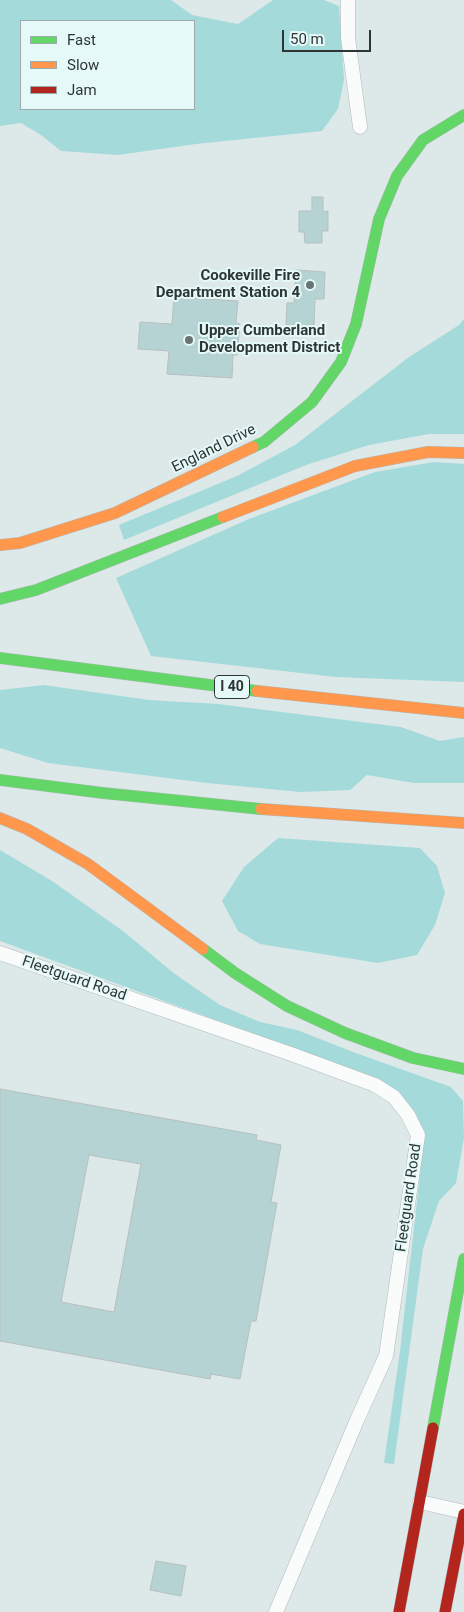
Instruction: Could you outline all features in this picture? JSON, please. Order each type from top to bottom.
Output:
[{"type":"main road","name":"England Drive","points":[[0,545],[20,543],[115,513],[264,442],[312,402],[341,362],[356,324],[379,219],[397,176],[423,140],[464,115]]},
{"type":"main road","points":[[0,599],[36,590],[355,466],[428,452],[464,453]]},
{"type":"main road","name":"I 40","points":[[0,658],[282,694],[464,713]]},
{"type":"main road","points":[[0,780],[103,793],[281,811],[464,824]]},
{"type":"main road","points":[[0,818],[27,829],[88,864],[235,973],[288,1006],[345,1033],[387,1049],[412,1058],[458,1068],[464,1076]]},
{"type":"main road","points":[[399,1612],[464,1259]]},
{"type":"main road","points":[[445,1612],[464,1513]]},
{"type":"main road","points":[[441,1612],[450,1588]]},
{"type":"street","points":[[348,0],[348,38],[360,128]]},
{"type":"street","name":"Fleetguard Road","points":[[0,953],[376,1085],[394,1098],[408,1115],[418,1135],[386,1356],[276,1612]]},
{"type":"street","points":[[420,1502],[464,1513]]},
{"type":"shaded area","points":[[0,0],[171,0],[192,15],[238,24],[273,0],[324,0],[339,6],[344,80],[338,109],[322,131],[196,144],[118,155],[61,151],[41,135],[21,123],[0,126]]},
{"type":"shaded area","points":[[464,319],[464,434],[429,434],[369,445],[306,465],[124,540],[119,525],[237,476],[295,445],[409,357],[459,325]]},
{"type":"shaded area","points":[[434,462],[464,464],[464,682],[336,677],[151,656],[116,578],[249,519],[375,472]]},
{"type":"shaded area","points":[[44,685],[149,700],[218,704],[401,727],[440,741],[464,737],[464,783],[414,783],[367,775],[350,790],[300,792],[207,783],[48,763],[0,748],[0,690]]},
{"type":"shaded area","points":[[278,838],[420,848],[437,866],[445,893],[435,925],[417,955],[378,963],[260,944],[238,931],[222,901],[244,867]]},
{"type":"shaded area","points":[[0,850],[52,881],[123,931],[175,974],[220,1005],[260,1022],[297,1030],[451,1087],[463,1101],[464,1138],[456,1183],[439,1201],[423,1249],[394,1464],[384,1463],[400,1351],[424,1139],[418,1119],[404,1098],[380,1080],[0,941]]},
{"type":"building","points":[[312,197],[323,197],[323,212],[328,211],[328,231],[322,231],[322,243],[305,243],[304,232],[299,232],[299,211],[312,211]]},
{"type":"building","name":"Cookeville Fire Department Station 4","points":[[296,270],[325,272],[324,299],[315,299],[314,326],[286,325],[287,303],[294,303]]},
{"type":"building","name":"Upper Cumberland Development District","points":[[174,297],[238,301],[236,323],[240,324],[237,355],[233,355],[232,378],[167,374],[169,351],[138,349],[140,322],[172,324]]},
{"type":"building","points":[[0,1089],[257,1135],[256,1140],[281,1145],[271,1202],[277,1203],[256,1321],[251,1321],[240,1379],[211,1374],[210,1379],[0,1341]],"holes":[[[89,1155],[141,1164],[114,1312],[61,1302]]]},
{"type":"building","points":[[156,1561],[186,1566],[181,1596],[150,1590]]},
{"type":"traffic: fast","points":[[253,447],[264,442],[312,402],[341,362],[356,324],[379,219],[397,176],[423,140],[464,115]]},
{"type":"traffic: fast","points":[[0,599],[36,590],[223,517]]},
{"type":"traffic: fast","points":[[0,658],[257,691]]},
{"type":"traffic: fast","points":[[0,780],[103,793],[261,809]]},
{"type":"traffic: fast","points":[[203,949],[235,973],[287,1006],[345,1033],[413,1058],[464,1069]]},
{"type":"traffic: fast","points":[[433,1428],[464,1259]]},
{"type":"traffic: slow","points":[[0,545],[20,543],[115,513],[253,447]]},
{"type":"traffic: slow","points":[[223,517],[355,466],[428,452],[464,453]]},
{"type":"traffic: slow","points":[[257,691],[464,713]]},
{"type":"traffic: slow","points":[[261,809],[464,823]]},
{"type":"traffic: slow","points":[[0,818],[27,829],[88,864],[203,949]]},
{"type":"traffic: jam","points":[[399,1612],[433,1428]]},
{"type":"traffic: jam","points":[[445,1612],[464,1514]]},
{"type":"place","name":"Cookeville Fire Department Station 4","points":[[310,285]]},
{"type":"place","name":"Upper Cumberland Development District","points":[[189,340]]}]
